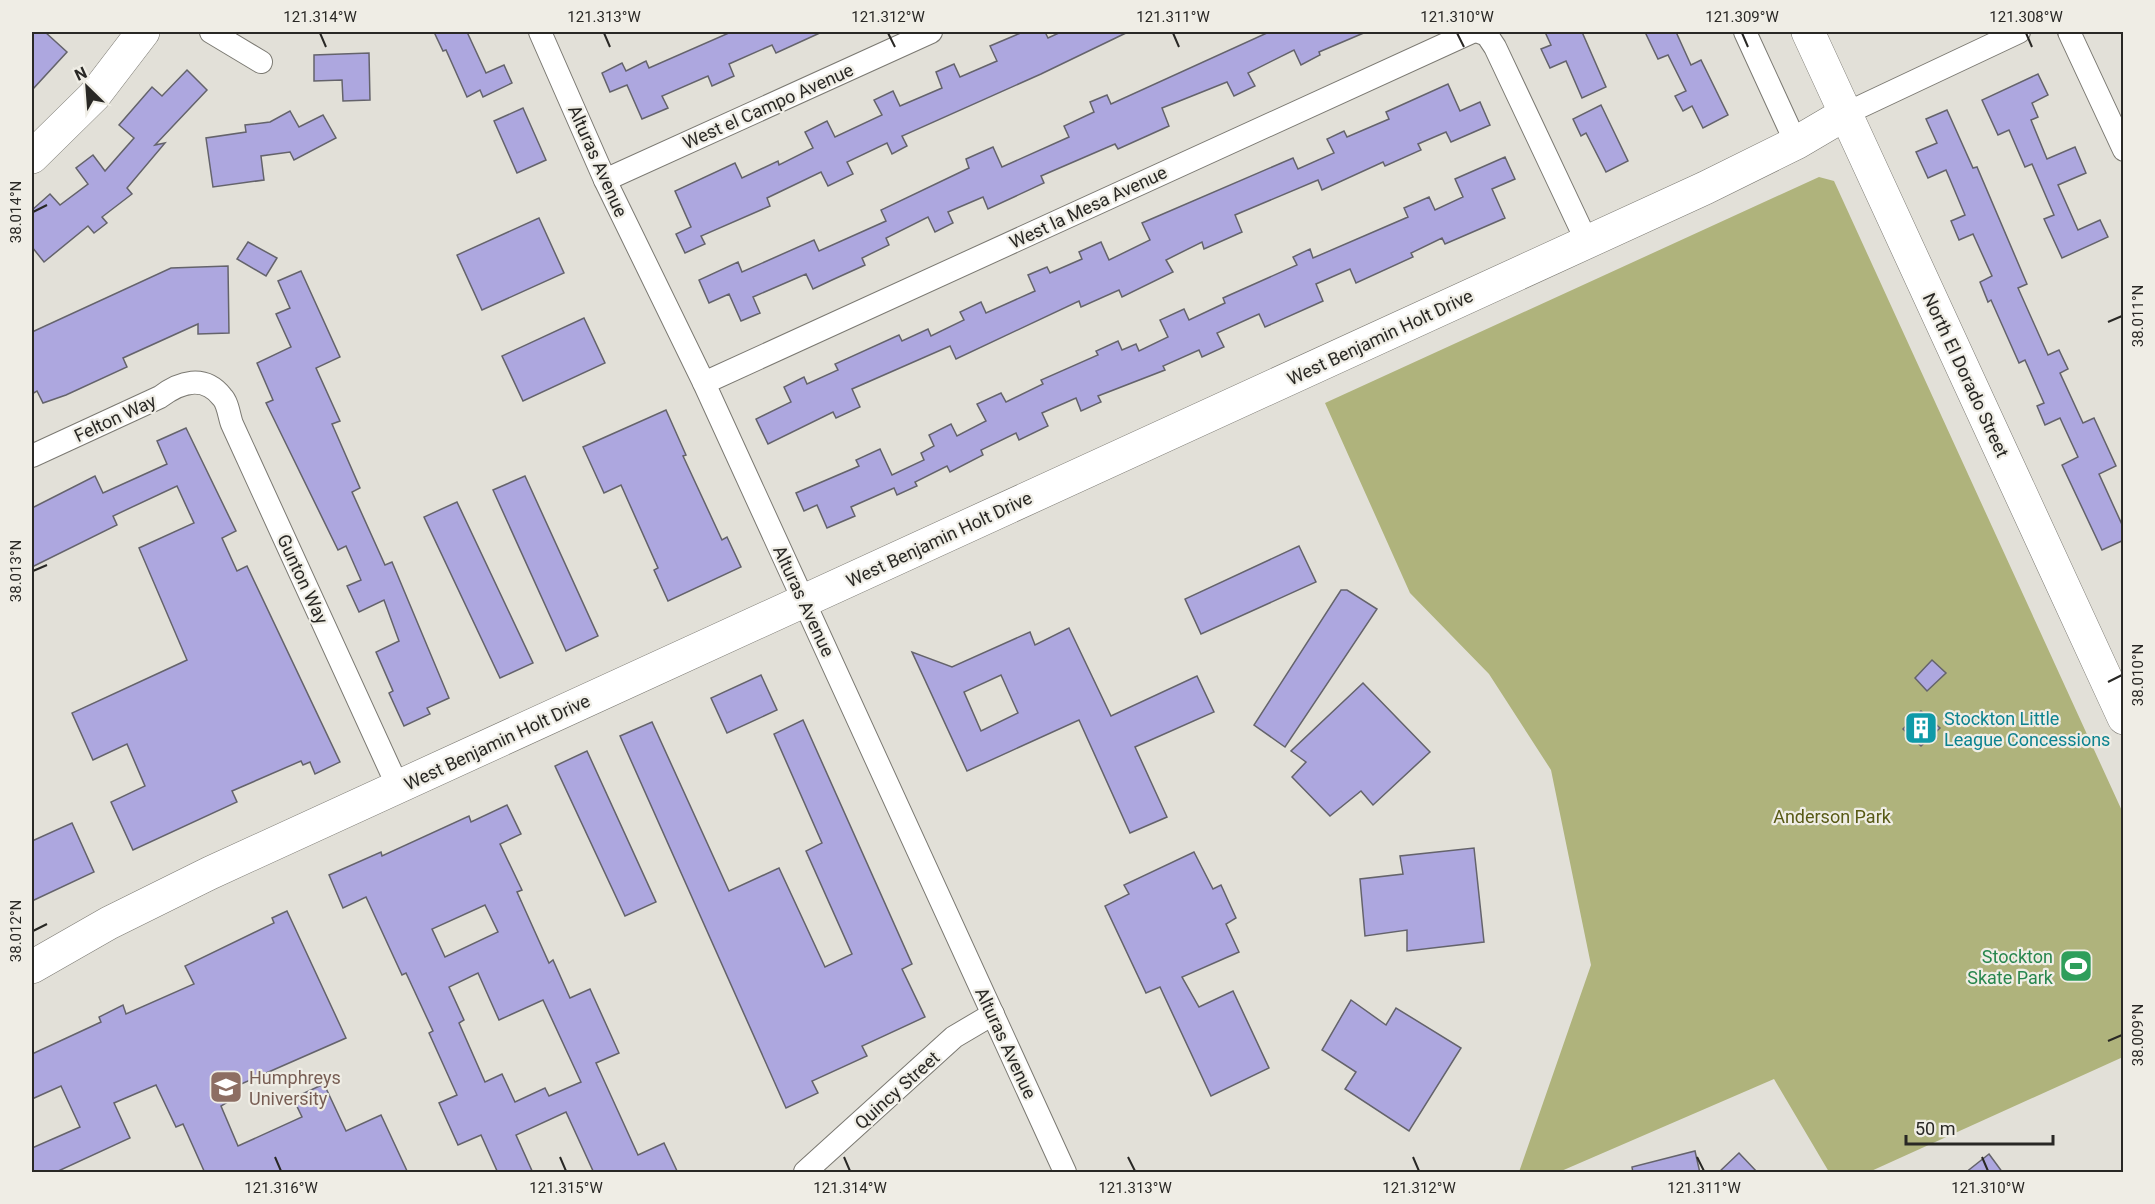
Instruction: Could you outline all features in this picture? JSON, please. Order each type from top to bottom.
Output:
[{"type":"main road","points":[[32,157],[94,96],[143,32]]},
{"type":"main road","name":"North El Dorado Street","points":[[1808,32],[2124,718]]},
{"type":"main road","name":"West Benjamin Holt Drive","points":[[32,967],[109,923],[210,873],[1705,188],[1796,143],[1847,113]]},
{"type":"street","points":[[212,32],[261,62]]},
{"type":"street","name":"Alturas Avenue","points":[[540,32],[605,180],[704,383],[1065,1173]]},
{"type":"street","name":"West el Campo Avenue","points":[[605,180],[931,32]]},
{"type":"street","name":"West la Mesa Avenue","points":[[704,383],[1472,32]]},
{"type":"street","points":[[1479,32],[1486,35],[1495,47],[1587,242]]},
{"type":"street","points":[[1745,32],[1796,143]]},
{"type":"street","points":[[1847,113],[2019,32]]},
{"type":"street","points":[[2069,32],[2124,150]]},
{"type":"street","name":"Felton Way","points":[[32,456],[160,397],[176,385],[197,382]]},
{"type":"street","name":"Gunton Way","points":[[197,382],[212,388],[224,398],[232,424],[398,787]]},
{"type":"street","name":"Quincy Street","points":[[805,1173],[954,1037],[993,1014]]},
{"type":"green space","name":"Anderson Park","points":[[1819,177],[1834,181],[2123,813],[2123,1057],[1869,1172],[1829,1172],[1774,1079],[1559,1172],[1519,1172],[1591,965],[1551,770],[1489,674],[1410,593],[1325,403]]},
{"type":"building","points":[[32,32],[45,32],[67,52],[32,90]]},
{"type":"building","points":[[434,32],[467,32],[486,73],[504,65],[512,83],[483,97],[480,90],[467,97],[446,50],[443,51]]},
{"type":"building","points":[[731,32],[822,32],[776,53],[772,45],[729,64],[734,76],[712,86],[708,76],[662,96],[668,108],[642,119],[627,85],[610,92],[602,73],[622,63],[626,71],[646,61],[649,68]]},
{"type":"building","points":[[1023,32],[1045,32],[1048,38],[1061,32],[1128,32],[902,136],[907,146],[892,154],[887,143],[847,162],[853,174],[828,186],[821,172],[767,198],[770,206],[701,236],[705,244],[685,253],[676,234],[691,227],[675,191],[735,163],[742,178],[778,161],[779,165],[813,148],[805,132],[827,121],[835,137],[882,115],[874,100],[893,91],[900,106],[942,88],[936,72],[954,64],[960,77],[997,61],[990,46]]},
{"type":"building","points":[[1269,32],[1366,32],[1319,52],[1320,55],[1301,65],[1294,50],[1248,73],[1255,86],[1234,96],[1227,82],[1162,108],[1169,126],[1118,149],[1115,144],[1041,176],[1044,183],[988,209],[983,197],[948,212],[953,223],[935,232],[928,217],[886,238],[889,245],[862,258],[865,265],[813,289],[806,274],[753,297],[760,313],[741,321],[729,294],[709,303],[699,280],[738,262],[742,272],[814,240],[819,251],[886,221],[881,210],[969,168],[966,159],[993,147],[1002,167],[1069,137],[1064,126],[1094,112],[1090,102],[1107,95],[1111,104]]},
{"type":"building","points":[[1545,32],[1582,32],[1606,87],[1582,98],[1566,61],[1550,68],[1541,49],[1551,45]]},
{"type":"building","points":[[1645,32],[1676,32],[1691,65],[1701,60],[1728,115],[1703,128],[1692,106],[1683,111],[1675,96],[1686,91],[1668,55],[1658,59]]},
{"type":"building","points":[[369,53],[370,100],[343,101],[342,80],[314,81],[314,55]]},
{"type":"building","points":[[187,70],[207,90],[155,145],[165,143],[127,188],[132,194],[102,217],[107,223],[94,233],[88,226],[44,262],[32,247],[32,210],[50,194],[60,205],[88,184],[76,168],[93,155],[105,171],[134,138],[119,125],[152,87],[162,96]]},
{"type":"building","points":[[2038,74],[2048,95],[2032,103],[2038,117],[2031,120],[2047,159],[2075,147],[2086,173],[2058,185],[2078,230],[2100,220],[2108,237],[2062,258],[2044,219],[2054,215],[2032,164],[2025,167],[2009,130],[1998,135],[1982,100]]},
{"type":"building","points":[[1448,84],[1460,111],[1480,102],[1490,125],[1451,142],[1446,132],[1418,144],[1421,150],[1385,166],[1383,162],[1322,190],[1318,180],[1235,215],[1242,232],[1204,249],[1202,242],[1166,260],[1173,272],[1122,297],[1119,290],[1081,307],[1079,301],[956,359],[950,346],[852,389],[860,407],[836,418],[833,412],[768,444],[756,419],[791,402],[784,387],[804,377],[807,384],[838,370],[835,364],[899,335],[902,341],[928,329],[931,336],[964,320],[960,312],[981,302],[986,313],[1035,291],[1028,275],[1047,267],[1050,273],[1082,259],[1079,252],[1101,242],[1109,260],[1150,240],[1142,223],[1293,158],[1298,169],[1334,153],[1327,139],[1344,131],[1347,137],[1389,119],[1386,112]]},
{"type":"building","points":[[1601,105],[1628,161],[1606,172],[1586,133],[1581,136],[1573,119]]},
{"type":"building","points":[[523,108],[546,160],[517,173],[494,121]]},
{"type":"building","points":[[1947,110],[1973,168],[1977,167],[2027,284],[2018,288],[2048,355],[2059,350],[2068,369],[2060,373],[2083,423],[2094,418],[2116,466],[2099,474],[2124,529],[2124,540],[2102,550],[2062,465],[2078,457],[2060,418],[2045,425],[2037,406],[2044,403],[2025,360],[2019,363],[1991,300],[1988,302],[1980,282],[1992,276],[1973,234],[1959,240],[1951,221],[1965,215],[1946,170],[1928,178],[1916,152],[1937,143],[1926,119]]},
{"type":"building","points":[[290,111],[299,127],[323,115],[336,138],[294,160],[290,152],[261,156],[264,180],[213,187],[206,138],[246,132],[245,125],[270,122]]},
{"type":"building","points":[[1505,157],[1515,179],[1492,189],[1505,218],[1445,244],[1442,238],[1411,253],[1413,257],[1356,283],[1350,269],[1316,284],[1323,301],[1265,327],[1259,314],[1217,333],[1224,347],[1202,357],[1199,350],[1163,366],[1165,370],[1098,396],[1101,402],[1081,411],[1076,398],[1042,413],[1048,426],[1019,440],[1016,433],[981,450],[983,455],[950,472],[947,466],[915,482],[917,486],[897,495],[894,488],[851,507],[855,516],[827,528],[817,505],[804,511],[796,493],[859,466],[856,460],[880,449],[892,475],[924,460],[921,453],[934,446],[929,435],[951,424],[957,436],[986,421],[977,404],[1001,393],[1006,402],[1043,384],[1041,380],[1098,355],[1096,351],[1118,341],[1122,350],[1136,344],[1139,351],[1168,337],[1160,320],[1184,309],[1189,320],[1225,303],[1223,298],[1297,265],[1293,257],[1310,249],[1313,258],[1408,217],[1404,208],[1429,197],[1435,210],[1463,197],[1455,179]]},
{"type":"building","points":[[539,218],[564,273],[482,310],[457,255]]},
{"type":"building","points":[[248,242],[277,258],[266,276],[237,259]]},
{"type":"building","points":[[228,266],[229,333],[198,334],[198,324],[123,358],[127,367],[66,395],[43,403],[37,391],[32,394],[32,332],[171,268]]},
{"type":"building","points":[[301,271],[340,357],[316,368],[340,421],[332,424],[360,488],[352,492],[385,565],[392,562],[449,698],[427,708],[430,714],[404,726],[389,693],[393,691],[376,652],[399,641],[384,600],[359,612],[347,586],[361,580],[346,546],[338,550],[266,403],[273,400],[257,363],[291,347],[276,314],[290,308],[278,281]]},
{"type":"building","points":[[584,318],[605,363],[523,401],[502,356]]},
{"type":"building","points":[[666,410],[686,455],[683,456],[722,540],[727,537],[741,567],[668,601],[654,570],[658,568],[621,485],[604,493],[583,447]]},
{"type":"building","points":[[186,428],[236,531],[222,538],[237,571],[247,566],[340,762],[315,774],[310,762],[303,765],[301,761],[232,791],[237,802],[133,850],[111,802],[145,786],[127,744],[93,760],[72,713],[187,660],[139,548],[194,523],[177,486],[113,516],[117,525],[32,567],[32,508],[95,476],[103,493],[167,464],[157,441]]},
{"type":"building","points":[[525,476],[598,636],[566,651],[493,490]]},
{"type":"building","points":[[457,502],[533,663],[500,678],[424,517]]},
{"type":"building","points":[[1299,546],[1316,582],[1201,634],[1185,599]]},
{"type":"building","points":[[1341,590],[1347,590],[1377,609],[1285,747],[1254,725]]},
{"type":"building","points":[[1069,628],[1111,716],[1197,676],[1214,712],[1135,747],[1167,817],[1130,833],[1079,720],[967,771],[912,652],[952,667],[1030,632],[1035,645]],"holes":[[[1001,675],[1018,713],[981,731],[964,692]]]},
{"type":"building","points":[[1932,660],[1946,673],[1927,691],[1915,678]]},
{"type":"building","points":[[761,675],[777,710],[727,733],[711,698]]},
{"type":"building","points":[[1363,683],[1430,752],[1373,805],[1361,791],[1330,816],[1292,777],[1306,762],[1291,751]]},
{"type":"building","name":"Stockton Little League Concessions","points":[[1921,711],[1940,728],[1921,746],[1903,729]]},
{"type":"building","points":[[803,720],[912,964],[902,969],[925,1017],[862,1046],[867,1056],[812,1081],[818,1093],[786,1108],[620,736],[652,722],[729,891],[779,868],[825,967],[852,954],[806,851],[822,843],[774,734]]},
{"type":"building","points":[[587,751],[656,902],[625,916],[555,766]]},
{"type":"building","points":[[507,805],[521,834],[500,844],[522,890],[517,892],[549,963],[553,960],[570,998],[590,989],[619,1053],[596,1063],[638,1155],[664,1143],[678,1173],[594,1173],[566,1112],[516,1135],[533,1173],[498,1173],[481,1135],[458,1145],[439,1103],[457,1095],[429,1033],[433,1031],[406,973],[402,975],[366,897],[343,908],[329,875],[381,852],[382,856],[469,816],[471,822]],"holes":[[[485,905],[498,932],[445,957],[432,929]],[[478,973],[499,1020],[543,1000],[581,1082],[549,1096],[545,1088],[515,1102],[502,1074],[485,1082],[459,1023],[464,1020],[449,987]]]},
{"type":"building","points":[[72,823],[94,872],[32,901],[32,841]]},
{"type":"building","points":[[1474,848],[1484,942],[1407,951],[1407,930],[1365,936],[1360,879],[1403,874],[1400,856]]},
{"type":"building","points":[[1194,852],[1213,889],[1221,885],[1236,918],[1226,924],[1239,952],[1182,977],[1199,1007],[1233,991],[1269,1068],[1211,1096],[1160,987],[1146,993],[1105,906],[1129,894],[1124,885]]},
{"type":"building","points":[[287,911],[346,1038],[232,1088],[236,1097],[221,1106],[238,1146],[302,1117],[293,1098],[324,1084],[346,1131],[381,1115],[408,1173],[205,1173],[183,1124],[176,1127],[156,1085],[114,1103],[130,1138],[54,1173],[32,1173],[32,1148],[80,1127],[61,1086],[32,1099],[32,1054],[101,1022],[99,1017],[123,1005],[126,1014],[194,984],[185,966],[274,923],[272,918]]},
{"type":"building","points":[[1351,1000],[1386,1025],[1396,1008],[1461,1048],[1409,1131],[1345,1089],[1356,1072],[1322,1050]]},
{"type":"building","points":[[1695,1151],[1700,1173],[1633,1173],[1632,1167]]},
{"type":"building","points":[[1739,1153],[1758,1173],[1718,1173]]},
{"type":"building","points":[[1989,1154],[2003,1173],[1965,1173]]},
{"type":"place","name":"Stockton Little League Concessions","points":[[1921,728]]},
{"type":"place","name":"Stockton Skate Park","points":[[2076,966]]},
{"type":"place","name":"Humphreys University","points":[[226,1087]]}]
